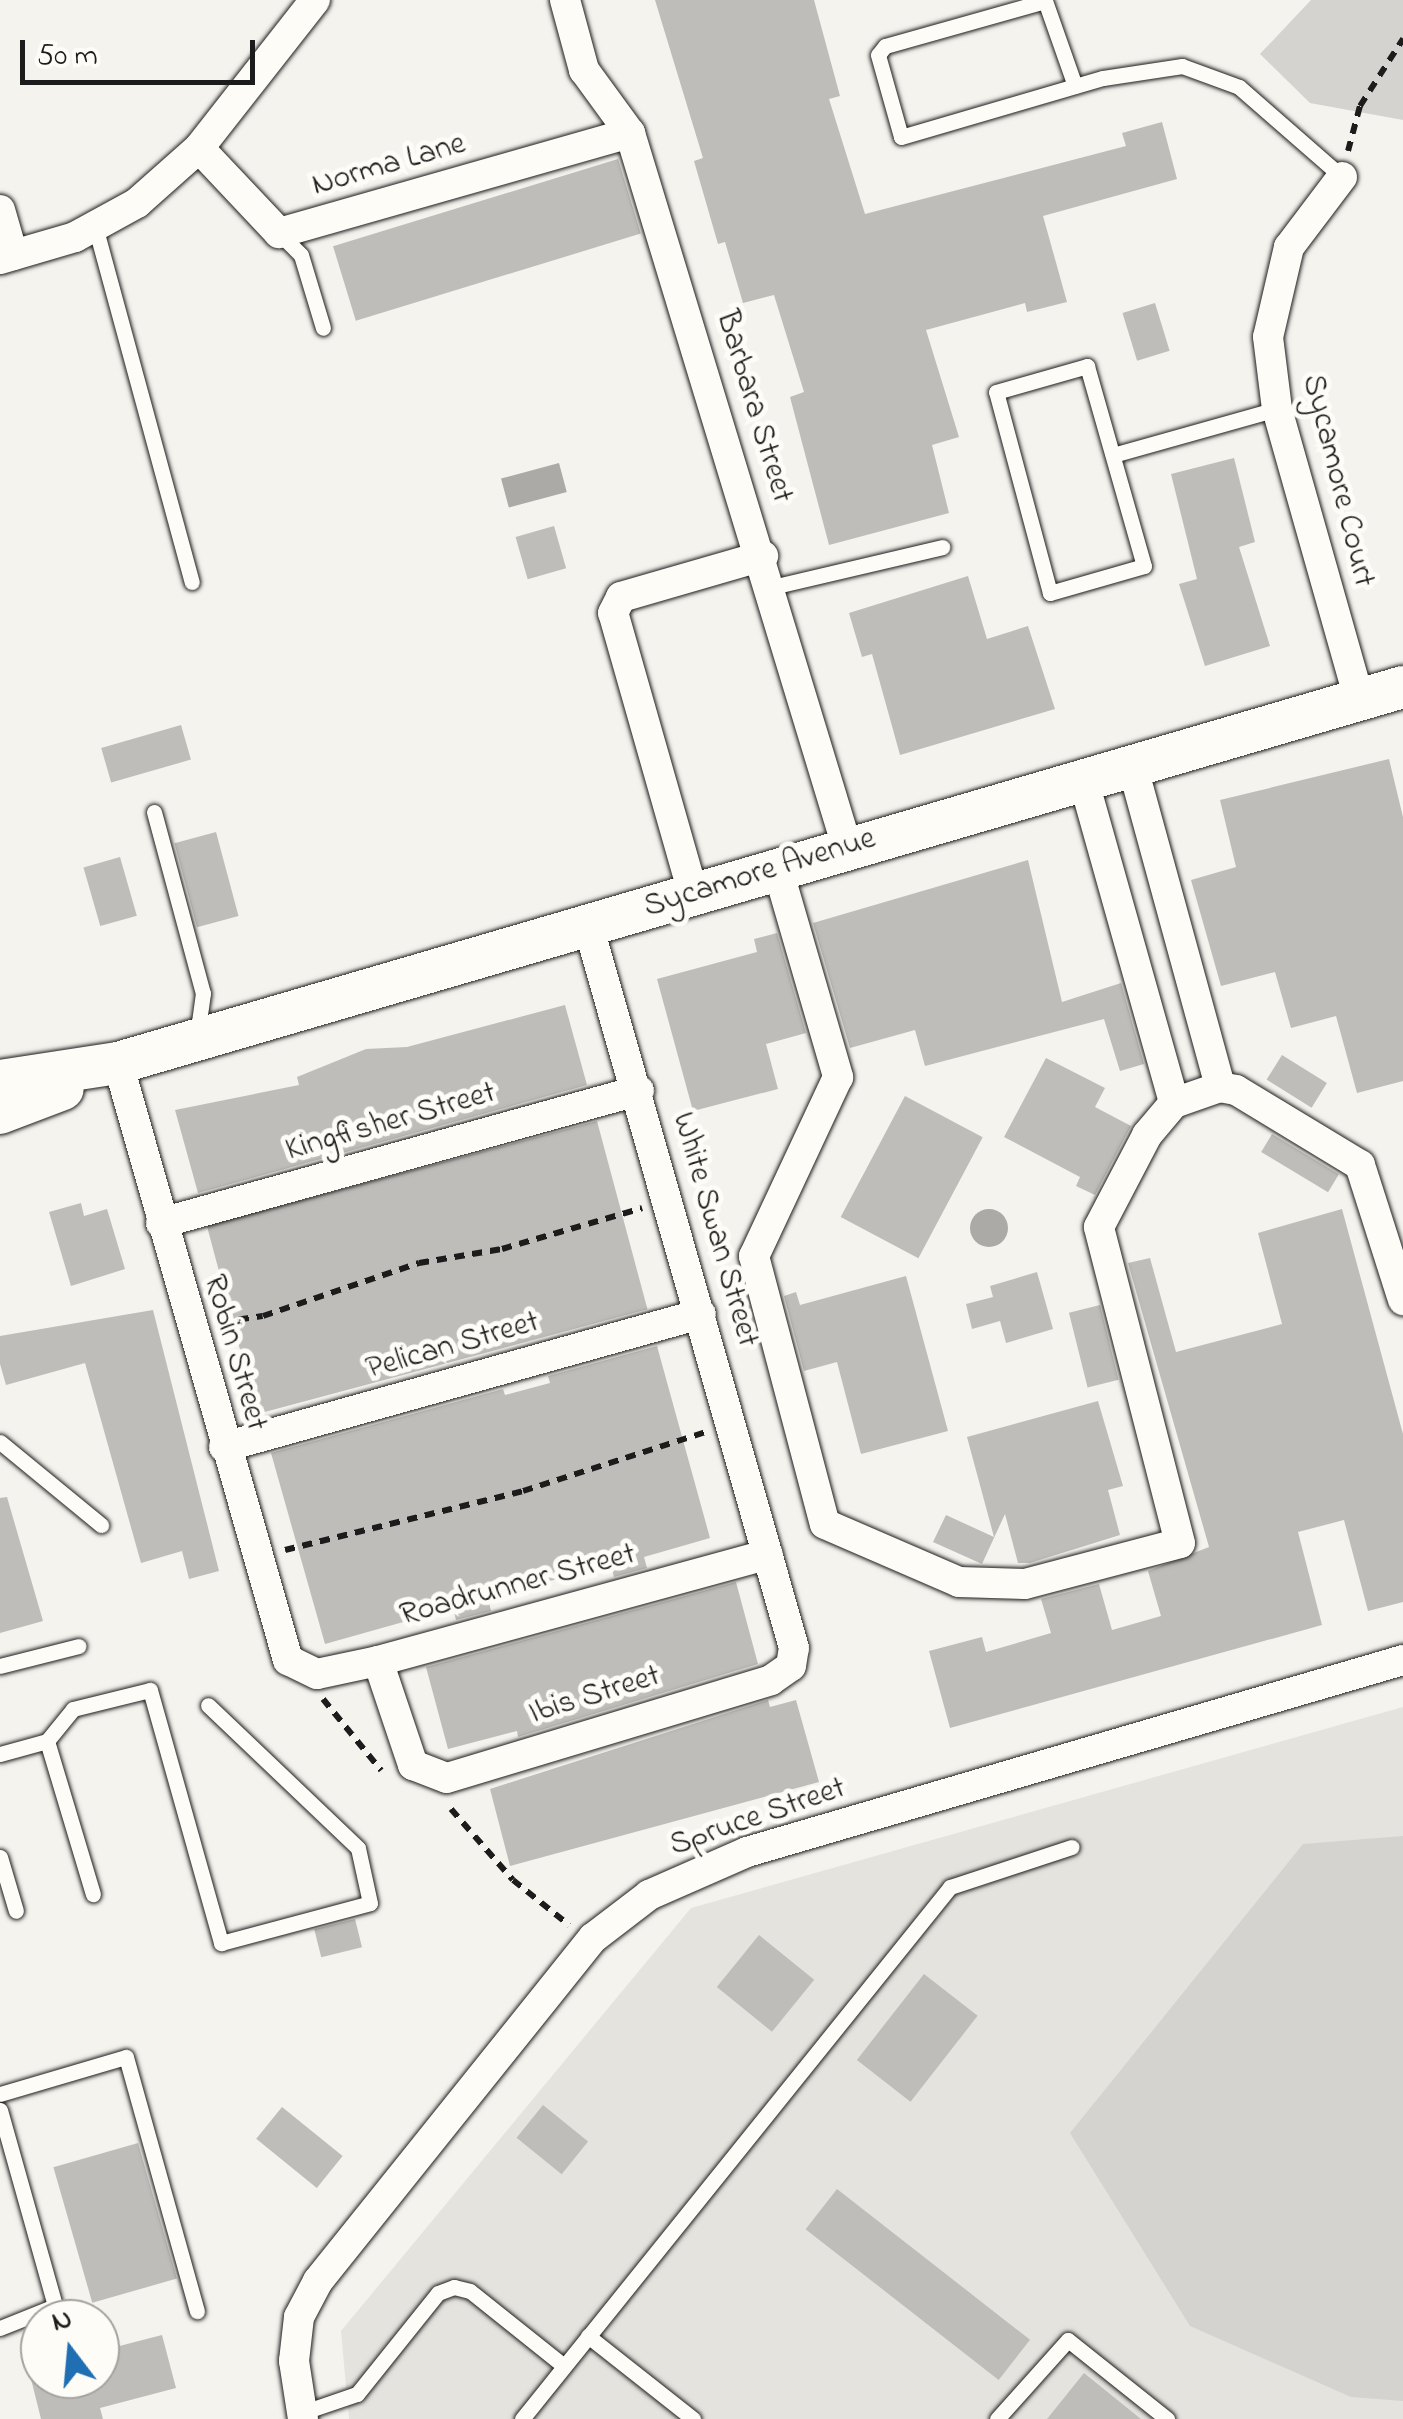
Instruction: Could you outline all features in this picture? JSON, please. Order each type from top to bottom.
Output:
[{"type":"street","points":[[0,210],[6,257],[95,226],[137,203],[199,148],[306,10],[275,0]]},
{"type":"street","name":"Barbara Street","points":[[565,0],[584,70],[630,133],[763,556],[848,847]]},
{"type":"street","name":"Norma Lane","points":[[199,148],[279,233],[630,133]]},
{"type":"street","name":"Sycamore Court","points":[[1342,176],[1288,246],[1268,337],[1277,409],[1359,700]]},
{"type":"street","points":[[693,893],[613,613],[621,598],[763,556]]},
{"type":"street","name":"Sycamore Avenue","points":[[0,1113],[118,1064],[196,1040],[1403,687]]},
{"type":"street","points":[[1132,768],[1220,1087]]},
{"type":"street","points":[[1084,782],[1174,1103]]},
{"type":"street","points":[[778,870],[838,1078],[754,1256],[825,1524],[958,1582],[1025,1584],[1180,1543],[1099,1227],[1148,1135],[1174,1103],[1220,1087],[1236,1090],[1360,1165],[1403,1300]]},
{"type":"street","name":"White Swan Street","points":[[588,926],[639,1090],[768,1554]]},
{"type":"street","name":"Sycamore Avenue","points":[[0,1081],[118,1064]]},
{"type":"street","name":"Robin Street","points":[[118,1064],[255,1557],[288,1660],[317,1674]]},
{"type":"street","name":"Kingfisher Street","points":[[161,1224],[639,1090]]},
{"type":"street","name":"Pelican Street","points":[[224,1447],[702,1314]]},
{"type":"street","name":"Ibis Street","points":[[378,1661],[413,1765],[446,1778],[771,1680],[791,1666],[794,1648],[768,1554]]},
{"type":"street","name":"Roadrunner Street","points":[[317,1674],[378,1661],[768,1554]]},
{"type":"street","name":"Spruce Street","points":[[304,2415],[294,2361],[298,2317],[318,2282],[593,1938],[649,1895],[747,1852],[1403,1660]]},
{"type":"lane","points":[[1075,86],[1045,1],[885,46],[878,55],[901,137],[1075,86],[1182,66],[1206,71],[1239,87],[1342,176]]},
{"type":"lane","points":[[95,226],[192,582]]},
{"type":"lane","points":[[279,233],[301,255],[323,328]]},
{"type":"lane","points":[[1088,366],[1112,455],[1144,566],[1050,594],[996,392],[1088,366]]},
{"type":"lane","points":[[1112,455],[1277,409]]},
{"type":"lane","points":[[772,587],[942,546]]},
{"type":"lane","points":[[154,812],[203,993],[196,1040]]},
{"type":"lane","points":[[0,1442],[100,1525]]},
{"type":"lane","points":[[0,1666],[79,1646]]},
{"type":"lane","points":[[0,1754],[48,1740],[74,1709],[150,1690],[221,1943],[370,1903],[358,1848],[208,1705]]},
{"type":"lane","points":[[48,1740],[93,1894]]},
{"type":"lane","points":[[522,2419],[950,1886],[1072,1847]]},
{"type":"lane","points":[[0,1857],[16,1911]]},
{"type":"lane","points":[[0,2094],[126,2057],[197,2311]]},
{"type":"lane","points":[[0,2110],[54,2306],[0,2328]]},
{"type":"lane","points":[[304,2415],[358,2394],[438,2293],[454,2287],[470,2291],[564,2366]]},
{"type":"lane","points":[[588,2336],[693,2419]]},
{"type":"lane","points":[[998,2419],[1068,2340],[1167,2419]]},
{"type":"path","points":[[1342,176],[1360,106],[1403,39]]},
{"type":"path","points":[[191,1330],[263,1316],[419,1263],[502,1249],[670,1200]]},
{"type":"path","points":[[255,1557],[523,1491],[732,1424]]},
{"type":"path","points":[[317,1674],[324,1704],[386,1778]]},
{"type":"path","points":[[442,1806],[456,1810],[513,1880],[593,1938]]},
{"type":"shaded area","points":[[1311,0],[1403,0],[1403,120],[1310,103],[1260,54]]},
{"type":"shaded area","points":[[559,463],[567,492],[509,508],[501,479]]},
{"type":"shaded area","points":[[989,1209],[1003,1214],[1008,1228],[1003,1242],[989,1247],[975,1242],[970,1228],[975,1214]]},
{"type":"shaded area","points":[[1403,1707],[1403,2419],[349,2419],[341,2331],[691,1908]]},
{"type":"shaded area","points":[[1403,1836],[1403,2401],[1351,2397],[1190,2326],[1070,2133],[1303,1844]]},
{"type":"building","points":[[655,0],[814,0],[840,96],[829,99],[865,214],[1126,146],[1122,133],[1162,122],[1177,179],[1043,216],[1067,302],[1027,312],[1025,303],[926,330],[959,437],[932,445],[949,513],[829,545],[790,397],[804,392],[774,295],[743,303],[725,242],[718,244],[694,161],[703,158]]},
{"type":"building","points":[[618,159],[641,234],[356,321],[333,246]]},
{"type":"building","points":[[1155,303],[1170,351],[1137,361],[1122,313]]},
{"type":"building","points":[[1234,458],[1255,542],[1239,547],[1270,646],[1205,666],[1179,584],[1197,579],[1171,474]]},
{"type":"building","points":[[554,526],[566,568],[528,579],[516,537]]},
{"type":"building","points":[[968,576],[987,639],[1028,626],[1055,709],[900,755],[872,654],[862,657],[849,613]]},
{"type":"building","points":[[181,725],[191,760],[111,782],[101,748]]},
{"type":"building","points":[[1389,759],[1403,817],[1403,1081],[1357,1093],[1336,1016],[1291,1028],[1275,972],[1221,986],[1191,880],[1236,867],[1220,800]]},
{"type":"building","points":[[216,832],[239,916],[197,927],[174,843]]},
{"type":"building","points":[[120,857],[137,916],[100,926],[83,867]]},
{"type":"building","points":[[1028,860],[1062,1002],[1121,983],[1144,1064],[1120,1071],[1104,1019],[925,1066],[915,1030],[850,1048],[813,923]]},
{"type":"building","points":[[777,933],[806,1033],[766,1044],[778,1089],[693,1111],[657,979],[757,952],[754,939]]},
{"type":"building","points":[[565,1005],[587,1085],[198,1193],[175,1110],[299,1085],[297,1077],[366,1049],[407,1047]]},
{"type":"building","points":[[1282,1055],[1327,1083],[1312,1108],[1267,1080]]},
{"type":"building","points":[[1046,1058],[1105,1088],[1095,1107],[1131,1126],[1095,1195],[1076,1186],[1080,1177],[1004,1137]]},
{"type":"building","points":[[905,1096],[983,1137],[918,1258],[841,1217]]},
{"type":"building","points":[[597,1121],[647,1309],[257,1414],[207,1226]]},
{"type":"building","points":[[1272,1134],[1339,1174],[1328,1192],[1261,1152]]},
{"type":"building","points":[[81,1203],[84,1216],[107,1209],[125,1269],[71,1286],[49,1212]]},
{"type":"building","points":[[1342,1209],[1403,1434],[1403,1602],[1368,1611],[1344,1520],[1298,1532],[1322,1625],[950,1728],[929,1651],[982,1637],[986,1652],[1051,1633],[1041,1599],[1099,1584],[1112,1630],[1161,1616],[1148,1571],[1209,1547],[1128,1263],[1150,1258],[1176,1352],[1282,1324],[1258,1233]]},
{"type":"building","points":[[1037,1272],[1053,1329],[1006,1343],[1000,1321],[972,1329],[966,1304],[993,1297],[990,1286]]},
{"type":"building","points":[[906,1276],[948,1431],[861,1454],[837,1362],[804,1371],[784,1296],[796,1292],[800,1305]]},
{"type":"building","points":[[1100,1305],[1119,1380],[1088,1387],[1069,1313]]},
{"type":"building","points":[[153,1310],[219,1571],[189,1579],[182,1551],[141,1563],[85,1363],[6,1385],[0,1364],[0,1336]]},
{"type":"building","points":[[657,1346],[710,1538],[644,1557],[647,1568],[614,1577],[611,1566],[601,1567],[488,1598],[491,1611],[456,1620],[453,1608],[325,1644],[271,1453],[503,1389],[505,1395],[550,1383],[548,1376]]},
{"type":"building","points":[[1098,1401],[1123,1486],[1108,1490],[1120,1535],[1030,1563],[1018,1563],[1005,1514],[982,1564],[933,1542],[946,1515],[994,1537],[967,1437]]},
{"type":"building","points":[[7,1497],[43,1621],[0,1633],[0,1498]]},
{"type":"building","points":[[736,1582],[758,1664],[518,1737],[517,1731],[448,1749],[426,1667]]},
{"type":"building","points":[[768,1700],[770,1707],[796,1700],[819,1782],[510,1866],[490,1789]]},
{"type":"building","points":[[355,1919],[362,1947],[321,1957],[314,1929]]},
{"type":"building","points":[[759,1935],[814,1980],[772,2032],[717,1987]]},
{"type":"building","points":[[924,1974],[978,2016],[910,2102],[857,2060]]},
{"type":"building","points":[[543,2105],[588,2142],[562,2174],[517,2138]]},
{"type":"building","points":[[282,2107],[343,2156],[317,2188],[256,2139]]},
{"type":"building","points":[[138,2143],[177,2279],[106,2299],[91,2299],[53,2167]]},
{"type":"building","points":[[837,2189],[1030,2340],[999,2380],[806,2229]]},
{"type":"building","points":[[162,2335],[176,2388],[100,2408],[103,2419],[41,2419],[36,2399],[120,2399],[120,2346]]},
{"type":"building","points":[[1084,2373],[1141,2419],[1047,2419]]}]
